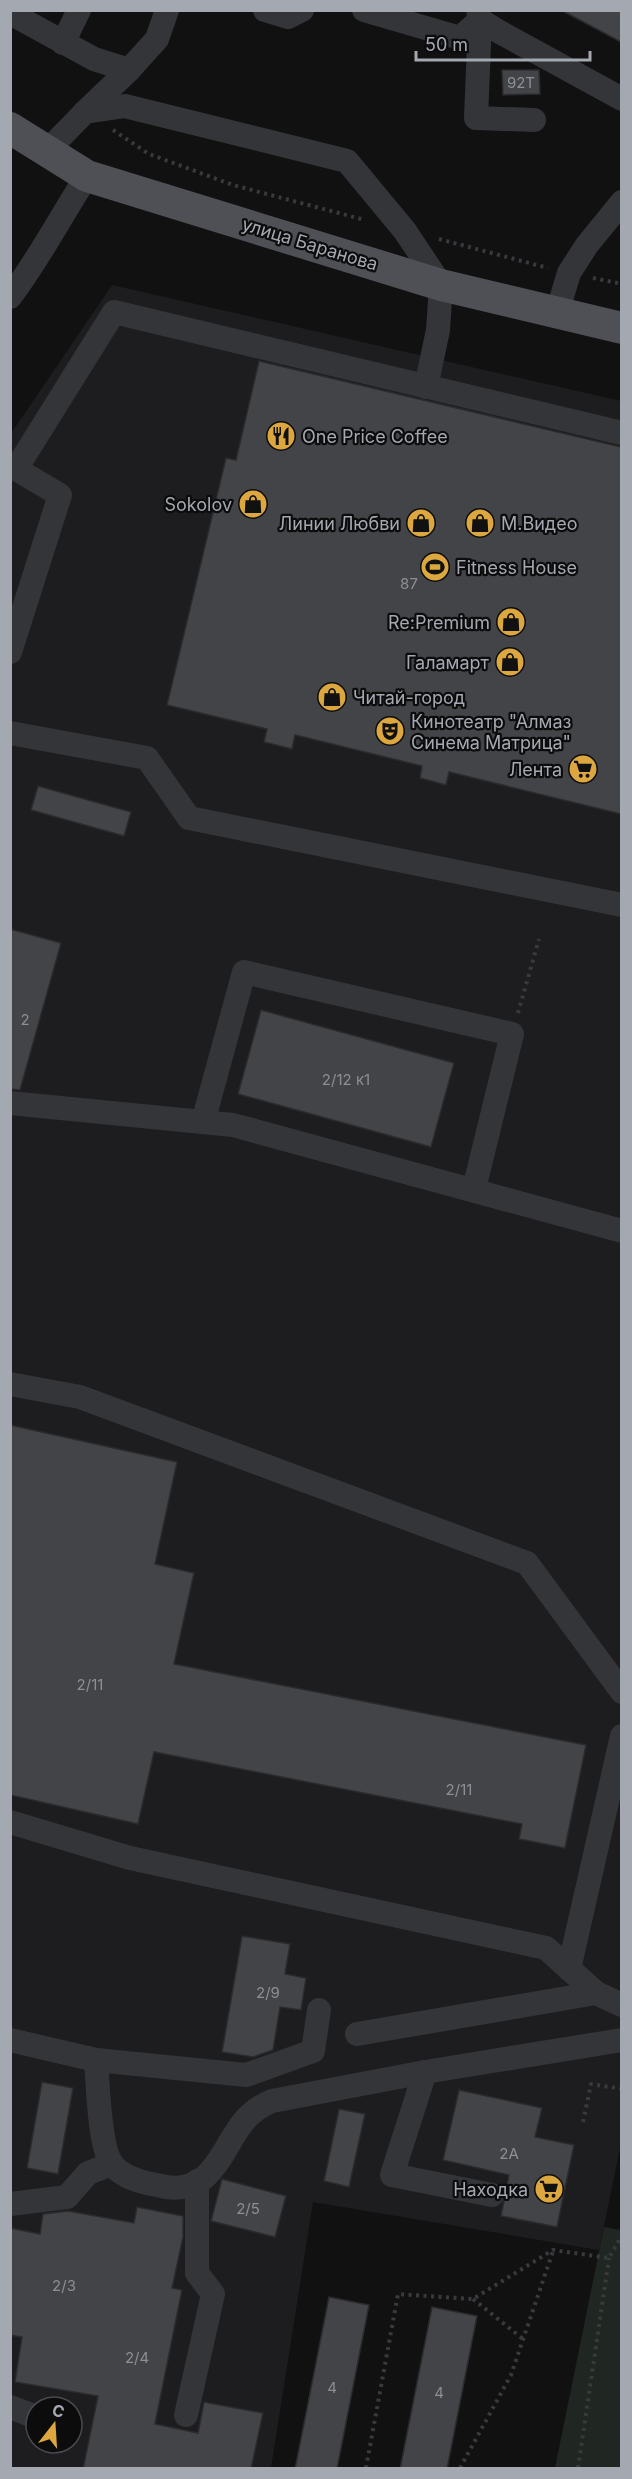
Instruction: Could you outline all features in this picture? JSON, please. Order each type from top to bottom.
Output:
[{"type":"main road","name":"улица Баранова","points":[[10,128],[87,176],[441,285],[621,328]]},
{"type":"street","points":[[63,43],[79,10]]},
{"type":"street","points":[[47,151],[157,39],[167,10]]},
{"type":"street","points":[[265,10],[288,17],[302,10]]},
{"type":"street","points":[[364,10],[460,38],[479,15]]},
{"type":"street","points":[[10,13],[94,59],[129,70]]},
{"type":"street","points":[[479,15],[621,99]]},
{"type":"street","points":[[479,15],[476,118],[534,120]]},
{"type":"street","points":[[85,112],[124,106],[347,161],[405,231],[441,285],[438,330],[426,387]]},
{"type":"street","points":[[10,297],[34,266],[48,236],[87,176]]},
{"type":"street","points":[[557,313],[569,273],[587,244],[621,202]]},
{"type":"street","points":[[10,652],[60,495],[13,467],[114,312],[621,433]]},
{"type":"street","points":[[10,733],[147,758],[189,818],[621,905]]},
{"type":"street","points":[[203,1122],[244,972],[512,1034],[474,1189]]},
{"type":"street","points":[[10,1103],[233,1125],[621,1231]]},
{"type":"street","points":[[10,1384],[80,1396],[528,1563],[621,1692]]},
{"type":"street","points":[[569,1969],[621,1736]]},
{"type":"street","points":[[10,1822],[130,1858],[546,1948],[596,1993],[621,2005]]},
{"type":"street","points":[[357,2034],[596,1993]]},
{"type":"street","points":[[10,2040],[96,2060],[246,2075],[313,2051],[319,2010]]},
{"type":"street","points":[[96,2060],[104,2144],[112,2164],[136,2181],[167,2188],[187,2187],[207,2175],[255,2108],[272,2101],[425,2072],[621,2040]]},
{"type":"street","points":[[425,2072],[392,2175],[492,2195]]},
{"type":"street","points":[[10,2204],[67,2197],[88,2173],[112,2164]]},
{"type":"street","points":[[186,2415],[213,2294],[197,2273],[197,2181]]},
{"type":"path","points":[[85,112],[149,154],[233,185],[569,273],[621,284]]},
{"type":"path","points":[[512,1034],[539,939]]},
{"type":"path","points":[[584,2122],[591,2085],[621,2089]]},
{"type":"path","points":[[578,2469],[609,2258],[621,2235]]},
{"type":"path","points":[[473,2299],[553,2250],[609,2258]]},
{"type":"path","points":[[460,2469],[511,2375],[553,2250]]},
{"type":"path","points":[[366,2469],[398,2294],[473,2299],[523,2339]]},
{"type":"shaded area","points":[[112,285],[621,401],[622,2139],[599,2250],[313,2202],[271,2468],[11,2468],[10,435]]},
{"type":"shaded area","points":[[604,2227],[621,2230],[621,2468],[555,2468]]},
{"type":"building","points":[[561,10],[621,10],[621,42]]},
{"type":"building","points":[[502,70],[539,70],[540,94],[503,95]]},
{"type":"building","points":[[259,361],[621,447],[621,814],[449,772],[446,785],[420,778],[422,766],[295,735],[292,749],[264,742],[267,729],[167,705],[226,458],[236,460]]},
{"type":"building","points":[[38,786],[131,812],[124,836],[31,810]]},
{"type":"building","points":[[10,929],[61,943],[20,1090],[10,1089]]},
{"type":"building","points":[[261,1010],[454,1063],[431,1147],[238,1094]]},
{"type":"building","points":[[10,1425],[177,1462],[155,1564],[194,1573],[174,1664],[586,1745],[565,1848],[519,1839],[522,1824],[154,1752],[138,1824],[10,1795]]},
{"type":"building","points":[[242,1936],[290,1944],[285,1974],[306,1978],[301,2010],[280,2007],[273,2050],[253,2057],[222,2052]]},
{"type":"building","points":[[42,2082],[73,2088],[58,2174],[27,2168]]},
{"type":"building","points":[[459,2090],[542,2108],[535,2137],[574,2145],[557,2227],[501,2216],[509,2175],[443,2160]]},
{"type":"building","points":[[339,2109],[365,2114],[349,2187],[324,2181]]},
{"type":"building","points":[[222,2179],[286,2196],[275,2237],[211,2221]]},
{"type":"building","points":[[137,2207],[183,2216],[183,2237],[172,2288],[182,2290],[155,2424],[198,2433],[204,2402],[263,2413],[251,2469],[83,2469],[98,2396],[15,2382],[22,2337],[10,2335],[10,2228],[40,2234],[43,2214],[68,2211],[134,2223]]},
{"type":"building","points":[[329,2297],[369,2305],[337,2469],[295,2469]]},
{"type":"building","points":[[432,2307],[477,2316],[447,2469],[400,2469]]},
{"type":"place","name":"One Price Coffee","points":[[281,436]]},
{"type":"place","name":"Sokolov","points":[[253,504]]},
{"type":"place","name":"Линии Любви","points":[[421,523]]},
{"type":"place","name":"М.Видео","points":[[480,523]]},
{"type":"place","name":"Fitness House","points":[[435,567]]},
{"type":"place","name":"Re:Premium","points":[[511,622]]},
{"type":"place","name":"Галамарт","points":[[510,662]]},
{"type":"place","name":"Читай-город","points":[[332,697]]},
{"type":"place","name":"Кинотеатр \"Алмаз Синема Матрица\"","points":[[390,731]]},
{"type":"place","name":"Лента","points":[[583,769]]},
{"type":"place","name":"Находка","points":[[549,2189]]}]
